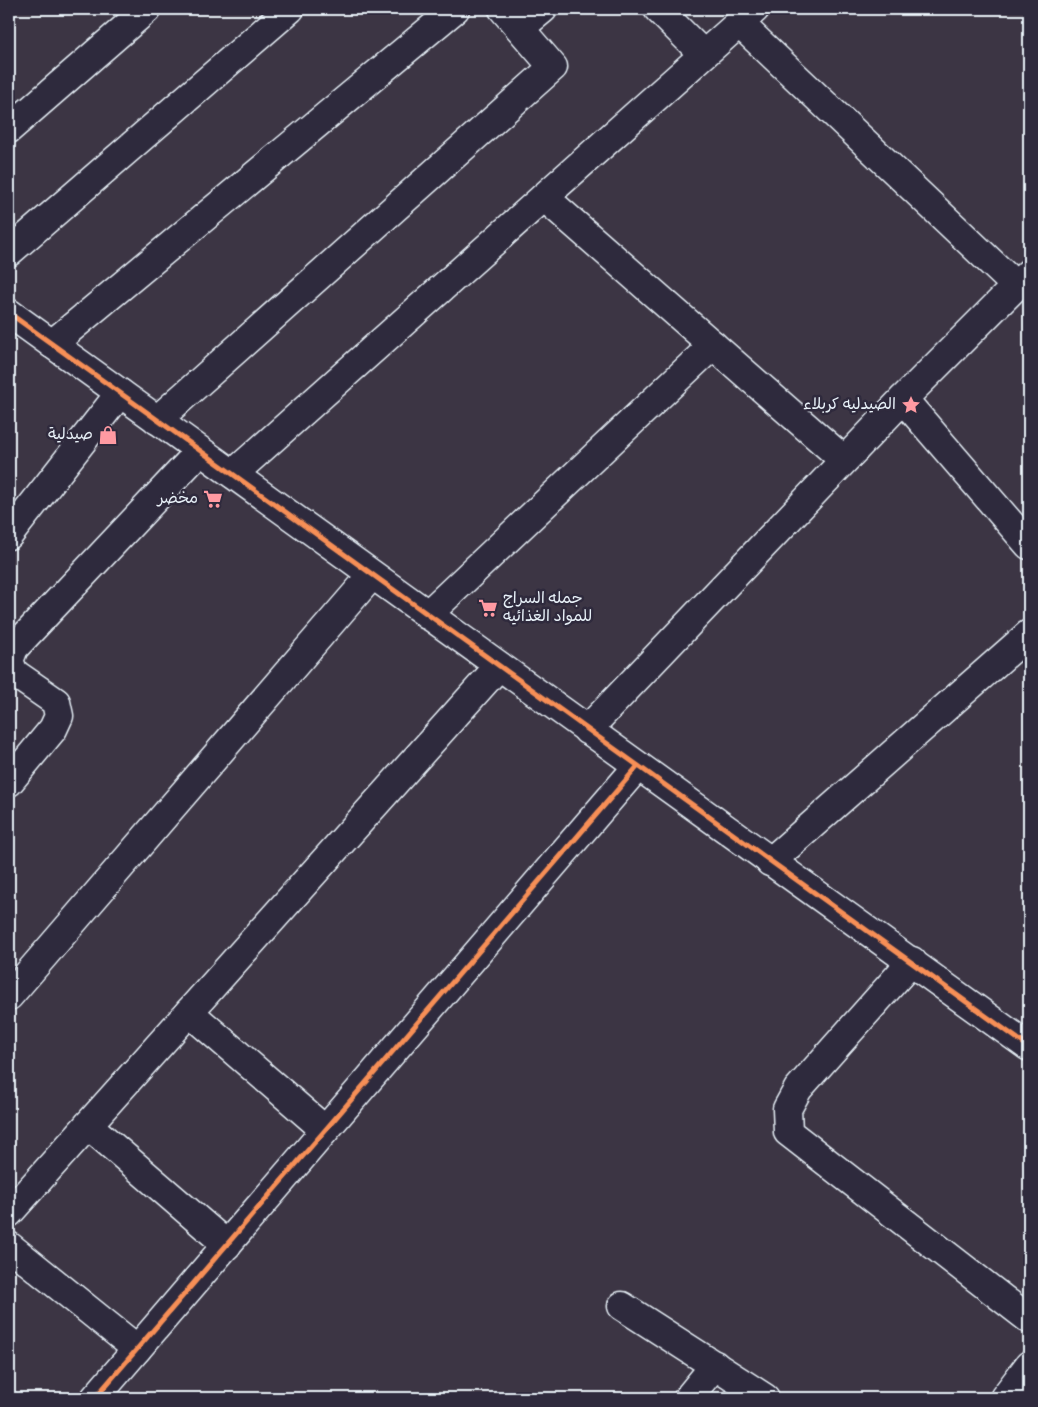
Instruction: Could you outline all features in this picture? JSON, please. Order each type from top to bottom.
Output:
[{"type":"street","points":[[9,129],[147,9]]},
{"type":"street","points":[[9,252],[290,9]]},
{"type":"street","points":[[52,344],[455,9]]},
{"type":"street","points":[[157,420],[553,66],[512,18],[543,9]]},
{"type":"street","points":[[658,9],[704,54]]},
{"type":"street","points":[[232,474],[747,16],[1022,279],[844,460],[587,730]]},
{"type":"street","points":[[544,197],[844,460]]},
{"type":"street","points":[[9,313],[1029,1047]]},
{"type":"street","points":[[427,615],[713,345]]},
{"type":"street","points":[[9,535],[120,393]]},
{"type":"street","points":[[903,399],[1029,545]]},
{"type":"street","points":[[9,782],[53,729],[59,716],[56,702],[14,673],[9,662],[14,648],[200,451]]},
{"type":"street","points":[[9,996],[372,575]]},
{"type":"street","points":[[770,862],[1029,634]]},
{"type":"street","points":[[9,1213],[499,666]]},
{"type":"street","points":[[94,1398],[638,766]]},
{"type":"street","points":[[912,962],[798,1089],[787,1109],[788,1132],[1029,1319]]},
{"type":"street","points":[[189,1012],[325,1130]]},
{"type":"street","points":[[88,1125],[227,1244]]},
{"type":"street","points":[[9,1246],[137,1349]]},
{"type":"street","points":[[622,1306],[765,1398]]},
{"type":"street","points":[[688,1398],[715,1365]]},
{"type":"street","points":[[1004,1398],[1029,1365]]},
{"type":"cycle path","points":[[9,313],[1029,1047]]},
{"type":"cycle path","points":[[95,1398],[638,766]]},
{"type":"place","name":"الصيدليه كربلاء","points":[[911,405]]},
{"type":"place","name":"صيدلية","points":[[108,435]]},
{"type":"place","name":"مخضر","points":[[213,499]]},
{"type":"place","name":"جمله السراج للمواد الغذائيه","points":[[488,608]]}]
